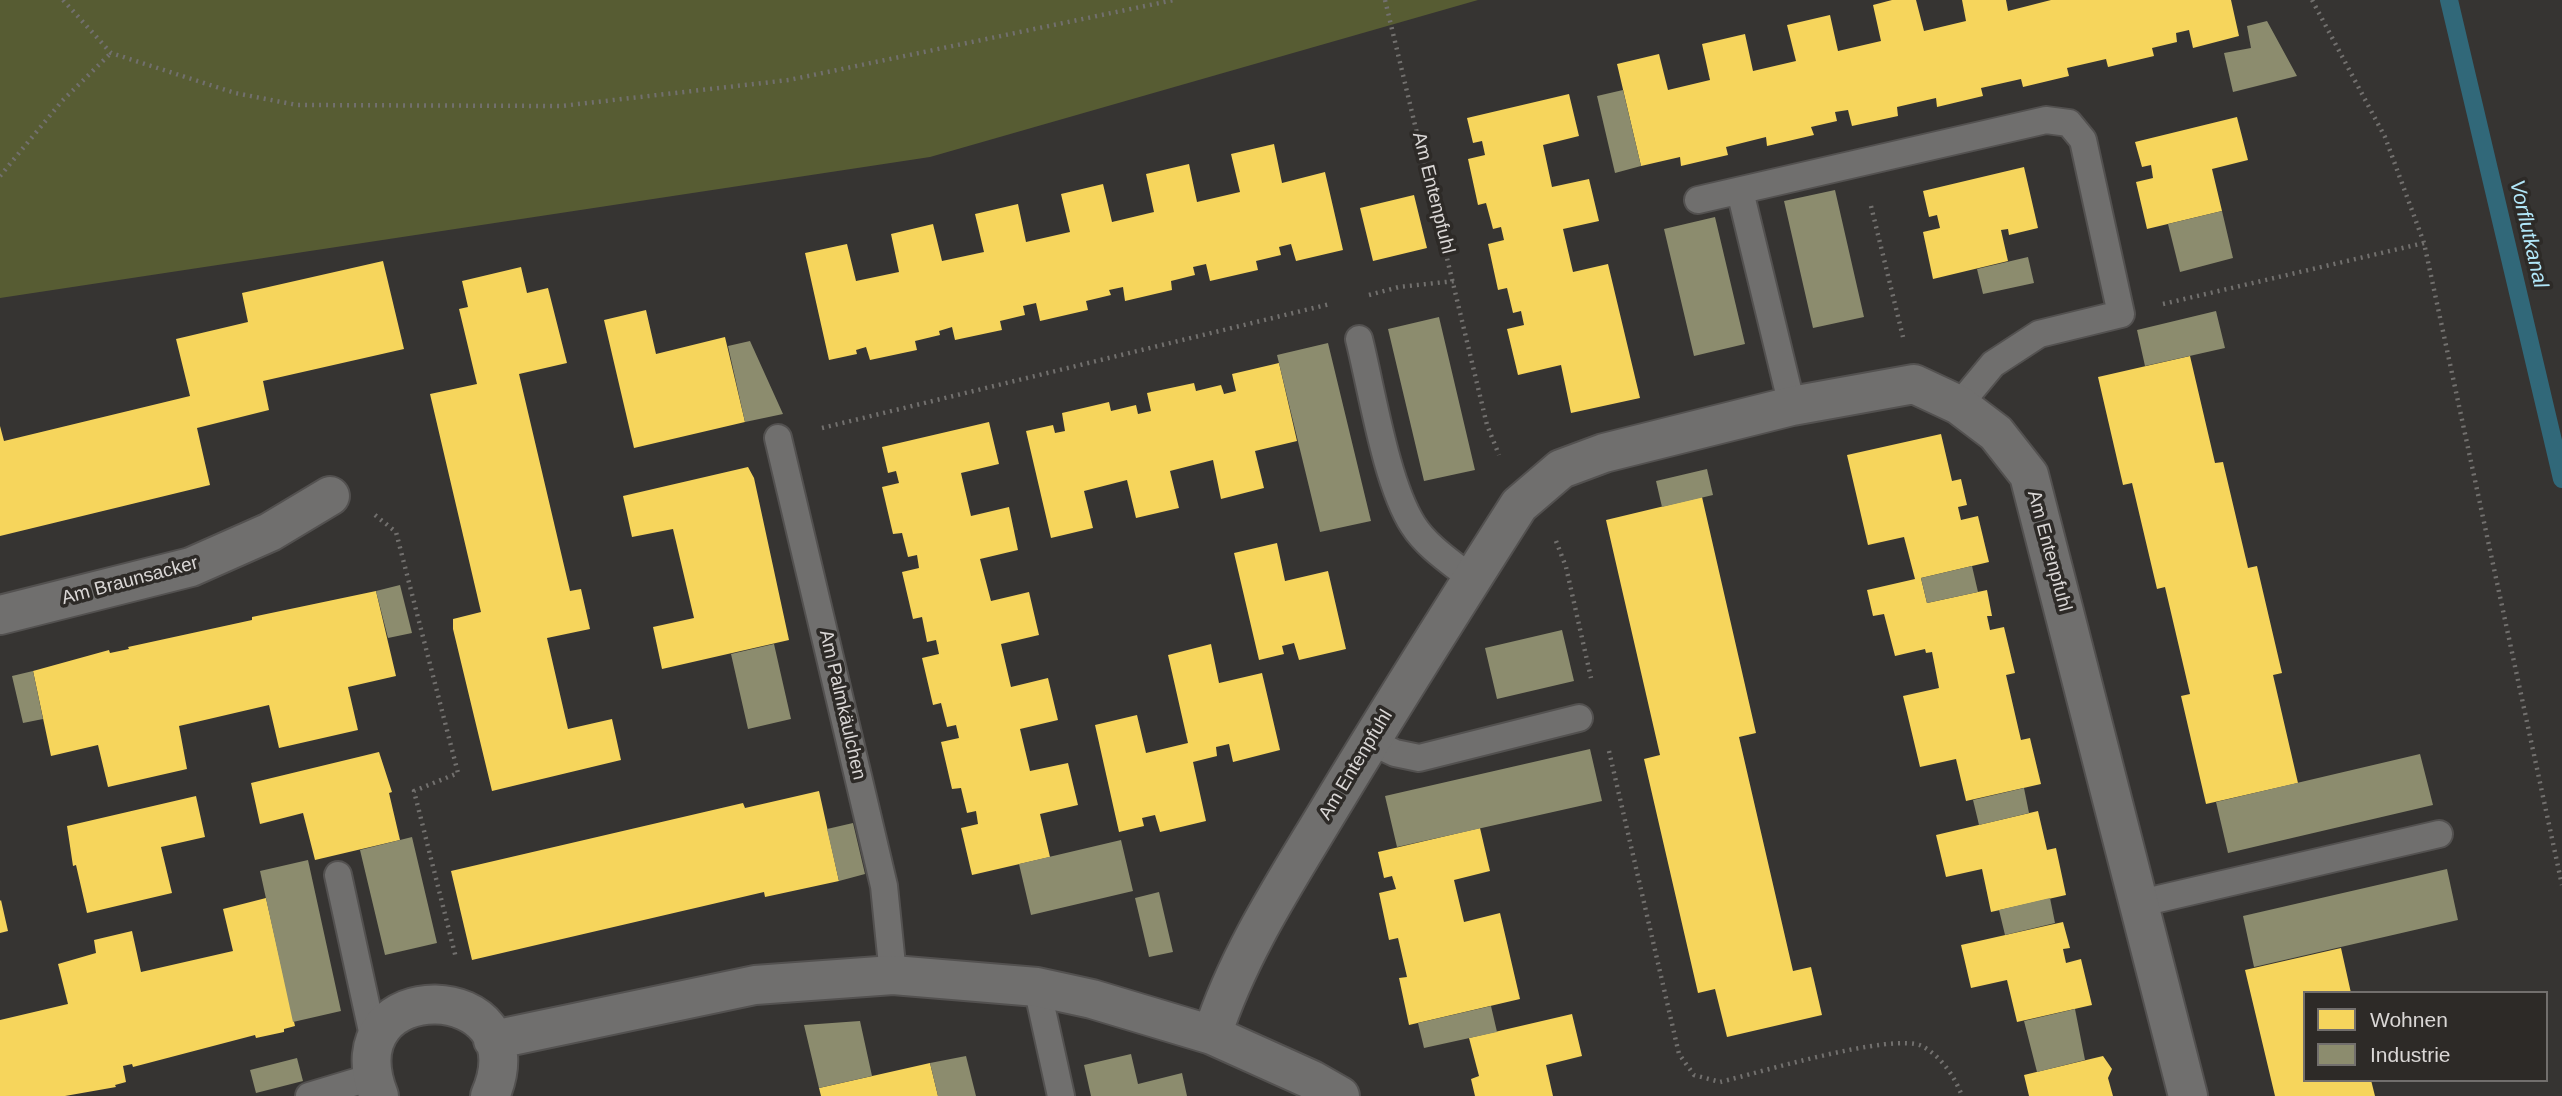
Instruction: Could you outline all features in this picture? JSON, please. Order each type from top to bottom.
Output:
[{"type":"street","name":"Am Entenpfuhl","points":[[1212,1035],[1226,992],[1252,937],[1370,741],[1527,497],[1561,469],[1604,453],[1792,406],[1914,384],[1959,405],[1996,433],[2029,475],[2188,1096]]},
{"type":"street","name":"Am Braunsacker","points":[[0,615],[191,567],[270,533],[330,496]]},
{"type":"street","points":[[481,1026],[755,985],[893,975],[1037,987],[1093,999],[1212,1035],[1312,1080],[1340,1096]]},
{"type":"street","points":[[375,1073],[385,1026],[403,1010],[424,1003],[450,1003],[481,1026],[498,1063],[490,1096]]},
{"type":"lane","points":[[1698,200],[2046,120],[2068,123],[2083,140],[2122,314],[2039,334],[1993,364],[1959,405]]},
{"type":"lane","points":[[1740,191],[1792,406]]},
{"type":"lane","points":[[1359,340],[1397,493],[1413,525],[1429,545],[1472,579]]},
{"type":"lane","name":"Am Palmkäulchen","points":[[778,438],[884,886],[893,975]]},
{"type":"lane","points":[[1370,741],[1395,753],[1419,758],[1579,718]]},
{"type":"lane","points":[[2141,904],[2439,834]]},
{"type":"lane","points":[[309,1096],[375,1073],[338,876]]},
{"type":"lane","points":[[1037,987],[1060,1096]]},
{"type":"path","points":[[64,0],[111,53],[235,93],[297,105],[561,106],[789,80],[1174,0]]},
{"type":"path","name":"Am Entenpfuhl","points":[[1385,0],[1455,281],[1487,425],[1527,497]]},
{"type":"path","points":[[2312,0],[2385,137],[2424,243],[2562,885]]},
{"type":"path","points":[[0,176],[62,102],[111,53]]},
{"type":"path","points":[[1861,164],[1914,384]]},
{"type":"path","points":[[2122,314],[2424,243]]},
{"type":"path","points":[[1361,297],[1399,287],[1455,281]]},
{"type":"path","points":[[778,438],[1335,303]]},
{"type":"path","points":[[330,496],[369,509],[396,532],[458,773],[414,791],[481,1026]]},
{"type":"path","points":[[1527,497],[1566,567],[1593,686]]},
{"type":"path","points":[[1606,739],[1679,1054],[1694,1075],[1720,1082],[1889,1042],[1920,1045],[1941,1060],[1962,1096]]},
{"type":"green space","points":[[0,0],[1478,0],[930,157],[0,298]]},
{"type":"building: Wohnen","points":[[1892,0],[1916,0],[1924,31],[1966,21],[1962,0],[2006,0],[2008,11],[2051,0],[2231,0],[2239,36],[2193,48],[2189,30],[2176,33],[2177,42],[2152,48],[2154,56],[2108,67],[2106,59],[2067,68],[2069,76],[2023,87],[2021,79],[1981,88],[1983,96],[1937,107],[1936,98],[1897,107],[1898,116],[1852,126],[1848,110],[1835,112],[1837,121],[1811,127],[1814,135],[1767,146],[1766,137],[1726,147],[1728,155],[1681,166],[1680,157],[1641,166],[1617,64],[1659,54],[1668,90],[1710,80],[1702,44],[1745,34],[1753,71],[1796,61],[1787,25],[1830,15],[1838,51],[1881,41],[1873,5]]},
{"type":"building: Wohnen","points":[[1569,94],[1579,136],[1543,145],[1552,187],[1589,179],[1599,221],[1563,229],[1573,272],[1608,264],[1640,398],[1571,413],[1561,365],[1518,375],[1507,329],[1524,325],[1521,311],[1513,313],[1507,288],[1498,290],[1488,244],[1504,240],[1501,227],[1493,229],[1486,203],[1478,205],[1468,159],[1485,155],[1482,141],[1473,143],[1467,118]]},
{"type":"building: Wohnen","points":[[2237,117],[2248,160],[2212,169],[2222,211],[2147,229],[2136,182],[2153,178],[2151,165],[2142,167],[2135,142]]},
{"type":"building: Wohnen","points":[[1274,144],[1282,183],[1325,172],[1343,250],[1296,261],[1291,244],[1279,247],[1281,255],[1256,261],[1258,270],[1210,281],[1206,264],[1193,267],[1195,275],[1171,281],[1172,290],[1125,301],[1123,287],[1109,290],[1111,295],[1086,301],[1088,310],[1040,321],[1036,303],[1023,306],[1025,315],[1000,321],[1002,330],[955,340],[952,327],[939,331],[940,335],[915,341],[917,350],[870,360],[866,347],[856,350],[857,354],[829,360],[805,253],[847,244],[856,281],[899,272],[891,234],[933,224],[942,261],[984,252],[975,214],[1018,204],[1026,242],[1070,232],[1061,194],[1103,184],[1112,222],[1154,212],[1146,174],[1189,164],[1197,202],[1240,192],[1231,154]]},
{"type":"building: Wohnen","points":[[2024,167],[2038,228],[2009,235],[2008,229],[2001,230],[2008,261],[1933,279],[1923,232],[1940,228],[1937,215],[1929,217],[1923,191]]},
{"type":"building: Wohnen","points":[[1414,195],[1427,248],[1373,261],[1360,208]]},
{"type":"building: Wohnen","points":[[383,261],[404,349],[263,381],[269,410],[197,428],[210,485],[0,536],[0,426],[4,441],[190,396],[176,339],[248,322],[242,293]]},
{"type":"building: Wohnen","points":[[521,267],[527,293],[548,288],[567,363],[519,374],[570,591],[581,589],[590,629],[547,638],[568,729],[612,719],[621,760],[492,791],[453,629],[453,619],[481,612],[430,394],[477,384],[459,309],[468,307],[462,281]]},
{"type":"building: Wohnen","points":[[646,310],[656,354],[725,337],[745,422],[634,448],[604,320]]},
{"type":"building: Wohnen","points":[[2190,356],[2215,463],[2223,462],[2248,568],[2257,566],[2282,673],[2273,675],[2298,783],[2206,804],[2181,696],[2190,694],[2165,587],[2157,589],[2132,483],[2123,485],[2098,377]]},
{"type":"building: Wohnen","points":[[1279,363],[1297,441],[1255,451],[1264,488],[1221,499],[1213,460],[1170,471],[1179,508],[1136,518],[1127,480],[1084,491],[1093,528],[1051,538],[1026,431],[1053,425],[1055,433],[1065,431],[1062,413],[1109,402],[1111,411],[1136,405],[1138,414],[1151,411],[1147,393],[1194,383],[1196,391],[1221,385],[1224,394],[1236,391],[1232,374]]},
{"type":"building: Wohnen","points":[[989,422],[999,464],[961,473],[971,516],[1009,507],[1018,550],[980,559],[991,601],[1029,592],[1039,635],[1001,644],[1011,687],[1048,678],[1058,720],[1020,729],[1030,771],[1068,763],[1078,805],[1040,814],[1050,857],[972,875],[961,828],[978,824],[976,811],[967,813],[961,788],[952,789],[941,742],[959,738],[956,725],[947,727],[941,703],[933,705],[922,658],[939,654],[936,640],[927,642],[922,617],[913,619],[902,572],[919,568],[917,555],[908,557],[902,533],[893,534],[882,487],[899,483],[896,471],[888,473],[882,447]]},
{"type":"building: Wohnen","points":[[1941,434],[1952,481],[1961,479],[1967,505],[1958,507],[1961,520],[1978,516],[1989,562],[1921,578],[1927,603],[1987,590],[1992,616],[1987,616],[1990,630],[2004,627],[2015,673],[2006,675],[2021,740],[2030,738],[2041,784],[1966,801],[1956,759],[1920,767],[1903,696],[1939,688],[1932,652],[1926,653],[1925,649],[1895,656],[1884,614],[1873,616],[1867,590],[1915,579],[1904,537],[1868,545],[1847,455]]},
{"type":"building: Wohnen","points":[[748,467],[754,478],[789,640],[662,669],[653,627],[694,618],[673,529],[632,537],[623,496]]},
{"type":"building: Wohnen","points":[[1702,497],[1756,733],[1739,737],[1793,971],[1811,967],[1822,1015],[1727,1037],[1715,989],[1698,993],[1644,759],[1660,755],[1606,520]]},
{"type":"building: Wohnen","points":[[1277,543],[1285,581],[1328,571],[1346,649],[1299,660],[1294,643],[1282,646],[1284,654],[1259,660],[1234,553]]},
{"type":"building: Wohnen","points":[[376,591],[396,676],[348,687],[358,730],[279,748],[269,705],[179,726],[187,769],[108,787],[98,745],[51,756],[33,671],[109,650],[110,653],[129,649],[128,647],[252,620],[252,617]]},
{"type":"building: Wohnen","points":[[1211,644],[1219,683],[1262,673],[1280,750],[1233,762],[1229,744],[1216,747],[1217,756],[1193,762],[1206,821],[1160,832],[1155,815],[1142,818],[1144,826],[1119,832],[1095,725],[1137,715],[1146,753],[1188,743],[1168,655]]},
{"type":"building: Wohnen","points":[[379,752],[392,792],[389,793],[400,840],[315,860],[303,813],[260,824],[251,783]]},
{"type":"building: Wohnen","points":[[819,791],[839,881],[765,897],[764,892],[472,960],[451,871],[743,803],[745,808]]},
{"type":"building: Wohnen","points":[[196,796],[205,837],[161,847],[172,893],[87,913],[76,865],[73,866],[67,826]]},
{"type":"building: Wohnen","points":[[2038,811],[2047,850],[2056,848],[2066,895],[1991,912],[1982,869],[1946,877],[1936,835]]},
{"type":"building: Wohnen","points":[[1480,828],[1490,871],[1454,880],[1464,922],[1500,913],[1520,999],[1409,1025],[1399,978],[1407,977],[1398,938],[1389,940],[1379,893],[1396,889],[1392,876],[1384,878],[1378,852]]},
{"type":"building: Wohnen","points":[[266,898],[295,1026],[284,1029],[284,1032],[256,1038],[255,1035],[133,1067],[132,1064],[123,1066],[126,1082],[115,1085],[116,1087],[65,1096],[0,1096],[0,1020],[68,1004],[58,964],[96,953],[94,940],[132,931],[141,972],[233,951],[223,909]]},
{"type":"building: Wohnen","points":[[0,901],[8,931],[0,933]]},
{"type":"building: Wohnen","points":[[2063,922],[2070,948],[2063,949],[2066,963],[2081,959],[2092,1005],[2017,1022],[2007,980],[1971,988],[1961,945]]},
{"type":"building: Wohnen","points":[[2341,948],[2351,991],[2303,991],[2303,1082],[2372,1082],[2375,1096],[2275,1096],[2245,970]]},
{"type":"building: Wohnen","points":[[1572,1014],[1582,1056],[1546,1065],[1553,1096],[1475,1096],[1471,1079],[1479,1076],[1469,1038]]},
{"type":"building: Wohnen","points":[[2103,1056],[2112,1069],[2108,1078],[2113,1096],[2029,1096],[2024,1075]]},
{"type":"building: Wohnen","points":[[930,1063],[938,1096],[821,1096],[819,1088]]},
{"type":"building: Industrie","points":[[2267,21],[2297,76],[2233,92],[2224,53],[2251,48],[2247,26]]},
{"type":"building: Industrie","points":[[1623,90],[1641,166],[1615,173],[1597,96]]},
{"type":"building: Industrie","points":[[1835,190],[1864,317],[1813,328],[1784,201]]},
{"type":"building: Industrie","points":[[2222,211],[2233,258],[2180,272],[2168,224]]},
{"type":"building: Industrie","points":[[1715,217],[1745,344],[1694,356],[1664,229]]},
{"type":"building: Industrie","points":[[2028,257],[2034,283],[1983,294],[1977,269]]},
{"type":"building: Industrie","points":[[2216,311],[2225,348],[2145,366],[2137,330]]},
{"type":"building: Industrie","points":[[1439,317],[1475,470],[1424,481],[1388,329]]},
{"type":"building: Industrie","points":[[750,341],[783,414],[745,422],[728,346]]},
{"type":"building: Industrie","points":[[1328,343],[1371,521],[1320,532],[1277,355]]},
{"type":"building: Industrie","points":[[1707,469],[1713,495],[1662,507],[1656,481]]},
{"type":"building: Industrie","points":[[1972,566],[1978,592],[1927,603],[1921,578]]},
{"type":"building: Industrie","points":[[400,585],[412,633],[388,638],[376,591]]},
{"type":"building: Industrie","points":[[1562,630],[1574,681],[1497,699],[1485,648]]},
{"type":"building: Industrie","points":[[774,644],[791,719],[748,729],[731,654]]},
{"type":"building: Industrie","points":[[33,671],[43,719],[23,723],[12,676]]},
{"type":"building: Industrie","points":[[1590,749],[1602,801],[1397,847],[1385,796]]},
{"type":"building: Industrie","points":[[2420,754],[2433,805],[2228,853],[2216,802]]},
{"type":"building: Industrie","points":[[2024,788],[2029,813],[1979,825],[1973,800]]},
{"type":"building: Industrie","points":[[853,823],[865,874],[839,881],[827,829]]},
{"type":"building: Industrie","points":[[412,837],[437,943],[385,955],[360,850]]},
{"type":"building: Industrie","points":[[1121,840],[1133,891],[1031,915],[1019,864]]},
{"type":"building: Industrie","points":[[308,860],[341,1011],[293,1022],[260,871]]},
{"type":"building: Industrie","points":[[2447,869],[2458,920],[2254,967],[2243,916]]},
{"type":"building: Industrie","points":[[1159,892],[1173,952],[1149,957],[1135,898]]},
{"type":"building: Industrie","points":[[2050,898],[2055,923],[2005,935],[1999,910]]},
{"type":"building: Industrie","points":[[1491,1006],[1497,1032],[1424,1048],[1418,1023]]},
{"type":"building: Industrie","points":[[2075,1009],[2085,1060],[2037,1072],[2024,1021]]},
{"type":"building: Industrie","points":[[860,1021],[872,1076],[819,1088],[804,1025]]},
{"type":"building: Industrie","points":[[1131,1054],[1138,1084],[1182,1073],[1187,1096],[1091,1096],[1084,1065]]},
{"type":"building: Industrie","points":[[966,1056],[976,1096],[938,1096],[930,1063]]},
{"type":"building: Industrie","points":[[297,1058],[303,1081],[256,1093],[250,1070]]},
{"type":"waterway","name":"Vorflutkanal","points":[[2449,0],[2562,479]]}]
